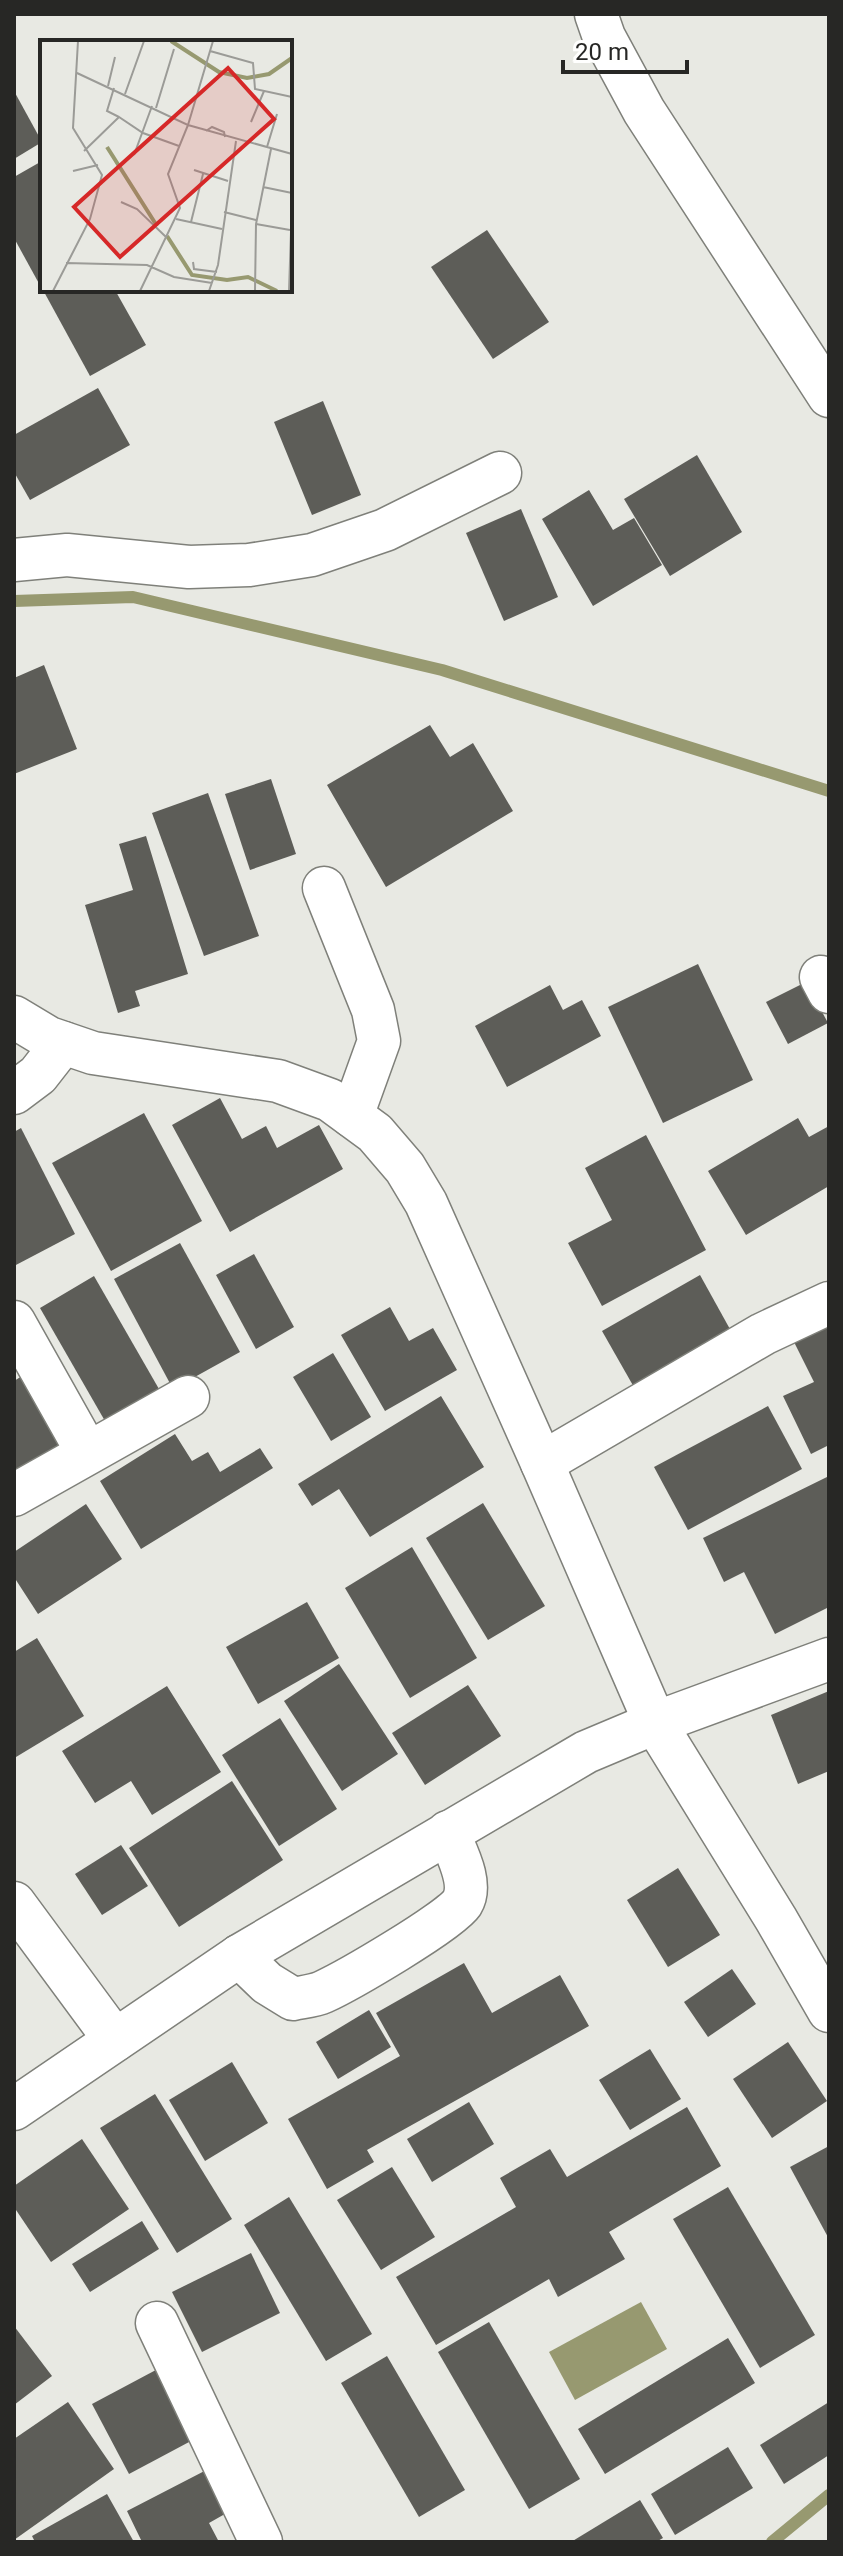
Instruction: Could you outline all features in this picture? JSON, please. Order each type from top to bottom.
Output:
[{"type":"street","points":[[596,14],[604,37],[644,111],[829,396]]},
{"type":"street","points":[[14,560],[67,555],[189,567],[249,565],[312,555],[385,530],[500,473]]},
{"type":"street","points":[[324,888],[373,1010],[379,1041],[352,1116]]},
{"type":"street","points":[[14,1017],[49,1038],[93,1053],[278,1081],[330,1100],[375,1133],[405,1168],[426,1203],[655,1723],[829,2011]]},
{"type":"street","points":[[14,1093],[38,1075],[63,1043]]},
{"type":"street","points":[[542,1463],[763,1334],[829,1303]]},
{"type":"street","points":[[14,1322],[87,1452]]},
{"type":"street","points":[[14,1495],[188,1397]]},
{"type":"street","points":[[14,2109],[239,1956],[586,1752],[655,1723],[829,1659]]},
{"type":"street","points":[[239,1956],[267,1983],[293,1999],[320,1993],[434,1927],[462,1902],[465,1888],[448,1832]]},
{"type":"street","points":[[14,1903],[115,2040]]},
{"type":"street","points":[[157,2323],[261,2542]]},
{"type":"shaded area","points":[[641,2302],[667,2349],[575,2400],[549,2352]]},
{"type":"building","points":[[14,91],[40,143],[14,159]]},
{"type":"building","points":[[40,162],[40,285],[14,238],[14,177]]},
{"type":"building","points":[[487,230],[549,322],[493,359],[431,267]]},
{"type":"building","points":[[44,292],[116,292],[146,345],[90,376]]},
{"type":"building","points":[[98,388],[130,445],[30,500],[14,472],[14,435]]},
{"type":"building","points":[[323,401],[361,495],[312,515],[274,422]]},
{"type":"building","points":[[697,455],[742,532],[670,576],[624,499]]},
{"type":"building","points":[[589,490],[613,530],[634,518],[662,565],[593,606],[542,519]]},
{"type":"building","points":[[521,509],[558,597],[504,621],[466,533]]},
{"type":"building","points":[[44,665],[77,749],[14,774],[14,678]]},
{"type":"building","points":[[430,725],[450,757],[473,743],[513,811],[386,887],[327,785]]},
{"type":"building","points":[[271,779],[296,854],[250,870],[225,794]]},
{"type":"building","points":[[208,793],[259,936],[204,956],[152,813]]},
{"type":"building","points":[[146,836],[188,974],[135,991],[140,1006],[118,1013],[85,905],[133,890],[119,844]]},
{"type":"building","points":[[698,964],[753,1080],[663,1123],[608,1007]]},
{"type":"building","points":[[806,982],[828,1023],[788,1044],[766,1002]]},
{"type":"building","points":[[550,985],[563,1010],[582,1000],[601,1036],[507,1087],[475,1026]]},
{"type":"building","points":[[220,1098],[242,1139],[266,1126],[277,1148],[319,1125],[343,1169],[230,1232],[172,1125]]},
{"type":"building","points":[[144,1113],[202,1221],[111,1271],[52,1163]]},
{"type":"building","points":[[798,1118],[809,1137],[829,1126],[829,1186],[746,1235],[708,1171]]},
{"type":"building","points":[[21,1128],[75,1234],[14,1266],[14,1132]]},
{"type":"building","points":[[646,1135],[706,1250],[602,1306],[568,1243],[612,1220],[585,1168]]},
{"type":"building","points":[[180,1243],[240,1352],[173,1389],[114,1279]]},
{"type":"building","points":[[254,1254],[294,1327],[256,1349],[216,1275]]},
{"type":"building","points":[[700,1275],[736,1340],[639,1396],[602,1331]]},
{"type":"building","points":[[94,1276],[163,1396],[109,1428],[40,1308]]},
{"type":"building","points":[[390,1307],[409,1341],[433,1328],[457,1370],[385,1411],[341,1335]]},
{"type":"building","points":[[829,1310],[829,1445],[811,1454],[783,1396],[814,1382],[788,1330]]},
{"type":"building","points":[[333,1353],[371,1417],[331,1441],[293,1377]]},
{"type":"building","points":[[27,1373],[73,1441],[14,1481],[14,1381]]},
{"type":"building","points":[[441,1396],[484,1467],[370,1537],[339,1489],[312,1506],[298,1484]]},
{"type":"building","points":[[768,1406],[802,1469],[688,1530],[654,1467]]},
{"type":"building","points":[[175,1434],[192,1461],[208,1452],[220,1472],[260,1448],[273,1468],[141,1549],[100,1481]]},
{"type":"building","points":[[829,1476],[829,1607],[775,1634],[744,1572],[724,1582],[703,1538]]},
{"type":"building","points":[[483,1503],[545,1606],[488,1640],[426,1538]]},
{"type":"building","points":[[86,1504],[122,1559],[38,1614],[14,1577],[14,1552]]},
{"type":"building","points":[[412,1547],[477,1658],[410,1698],[345,1588]]},
{"type":"building","points":[[307,1602],[339,1658],[258,1704],[226,1647]]},
{"type":"building","points":[[37,1638],[84,1716],[16,1757],[14,1652]]},
{"type":"building","points":[[339,1664],[398,1754],[342,1791],[284,1701]]},
{"type":"building","points":[[468,1685],[501,1736],[425,1785],[392,1733]]},
{"type":"building","points":[[167,1686],[221,1772],[152,1815],[131,1781],[95,1803],[62,1751]]},
{"type":"building","points":[[829,1691],[829,1771],[798,1784],[771,1715]]},
{"type":"building","points":[[280,1718],[337,1809],[279,1846],[222,1755]]},
{"type":"building","points":[[232,1781],[283,1860],[179,1927],[129,1848]]},
{"type":"building","points":[[121,1845],[148,1886],[102,1915],[75,1874]]},
{"type":"building","points":[[678,1868],[720,1935],[668,1967],[627,1900]]},
{"type":"building","points":[[464,1963],[492,2013],[560,1975],[589,2026],[367,2150],[374,2162],[327,2189],[288,2119],[400,2056],[376,2013]]},
{"type":"building","points":[[732,1969],[756,2004],[708,2037],[684,2002]]},
{"type":"building","points":[[369,2010],[391,2047],[338,2079],[316,2042]]},
{"type":"building","points":[[788,2042],[827,2101],[772,2138],[733,2079]]},
{"type":"building","points":[[650,2049],[681,2099],[630,2130],[599,2080]]},
{"type":"building","points":[[232,2062],[268,2123],[205,2161],[169,2100]]},
{"type":"building","points":[[155,2094],[232,2219],[177,2253],[100,2128]]},
{"type":"building","points":[[469,2102],[494,2144],[432,2182],[407,2139]]},
{"type":"building","points":[[687,2107],[721,2166],[609,2232],[625,2259],[558,2297],[549,2279],[436,2345],[396,2277],[516,2207],[500,2178],[550,2149],[567,2177]]},
{"type":"building","points":[[82,2139],[129,2209],[51,2262],[14,2207],[14,2186]]},
{"type":"building","points":[[829,2146],[829,2239],[790,2167]]},
{"type":"building","points":[[392,2167],[435,2237],[381,2270],[337,2200]]},
{"type":"building","points":[[728,2187],[815,2335],[760,2368],[673,2219]]},
{"type":"building","points":[[289,2197],[372,2334],[326,2361],[244,2225]]},
{"type":"building","points":[[142,2221],[159,2249],[90,2292],[72,2264]]},
{"type":"building","points":[[251,2253],[280,2313],[202,2352],[172,2292]]},
{"type":"building","points":[[489,2322],[580,2479],[529,2509],[438,2352]]},
{"type":"building","points":[[14,2326],[52,2376],[14,2405]]},
{"type":"building","points":[[728,2338],[755,2383],[605,2474],[578,2429]]},
{"type":"building","points":[[387,2356],[465,2490],[419,2517],[341,2383]]},
{"type":"building","points":[[169,2363],[206,2433],[129,2474],[92,2404]]},
{"type":"building","points":[[68,2402],[114,2469],[14,2540],[14,2439]]},
{"type":"building","points":[[829,2402],[829,2455],[784,2484],[760,2445]]},
{"type":"building","points":[[728,2447],[753,2488],[675,2535],[651,2494]]},
{"type":"building","points":[[218,2464],[239,2506],[209,2523],[219,2542],[142,2542],[127,2511]]},
{"type":"building","points":[[107,2494],[134,2542],[35,2542],[32,2536]]},
{"type":"building","points":[[640,2500],[663,2538],[656,2542],[571,2542]]},
{"type":"waterway","points":[[14,601],[133,597],[442,670],[829,791]]},
{"type":"waterway","points":[[772,2542],[829,2495]]}]
